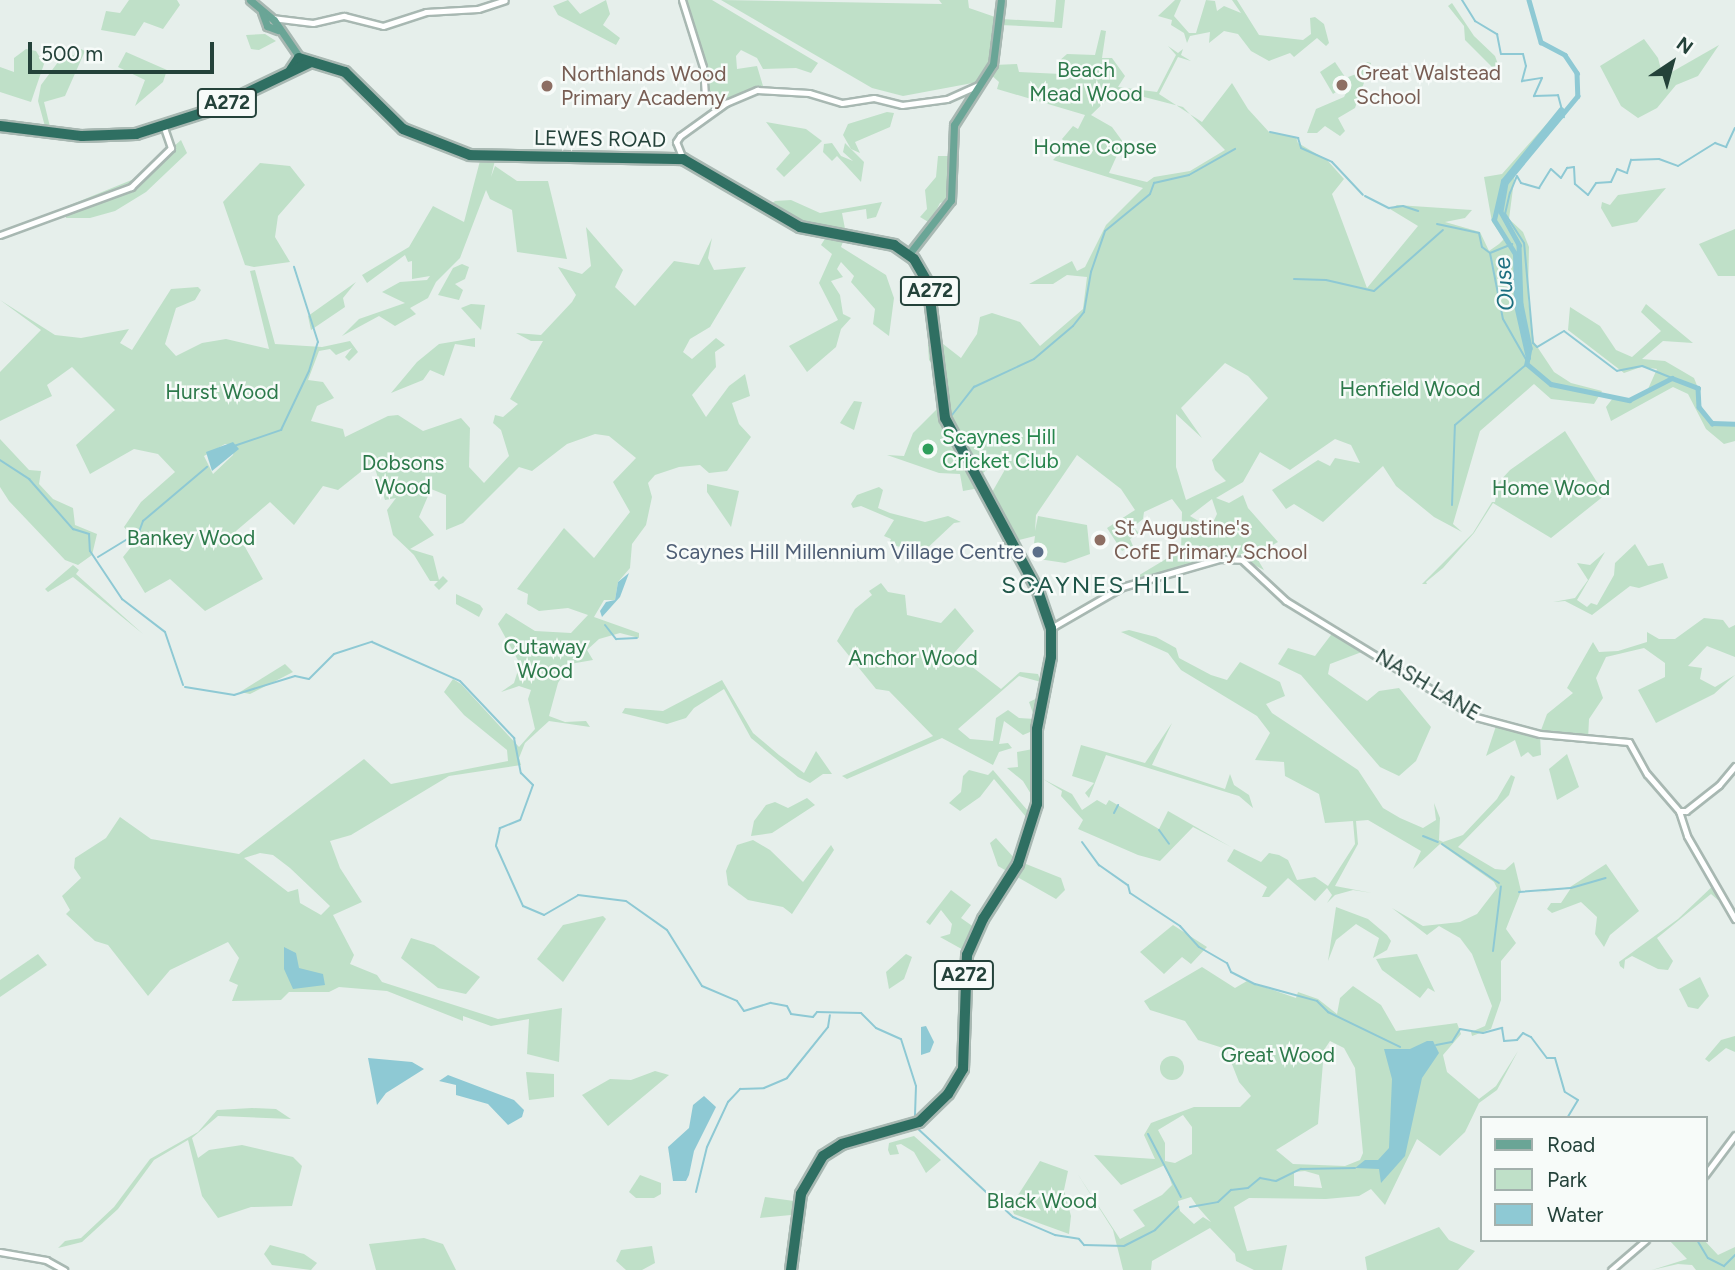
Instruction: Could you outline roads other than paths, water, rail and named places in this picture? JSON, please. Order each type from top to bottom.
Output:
[{"type":"highway","name":"A272","points":[[0,127],[101,136],[164,128],[299,62]]},
{"type":"highway","name":"LEWES ROAD","points":[[299,62],[345,72],[403,129],[470,155],[683,159],[800,227],[884,241],[909,254]]},
{"type":"highway","name":"A272","points":[[791,1270],[798,1205],[808,1178],[830,1150],[916,1124],[948,1094],[963,1069],[966,959],[1026,844],[1037,804],[1037,729],[1051,657],[1051,628],[1038,591],[945,418],[929,285],[909,254]]},
{"type":"main road","points":[[250,0],[273,23],[299,62]]},
{"type":"main road","points":[[909,254],[948,207],[954,125],[980,84],[998,47],[1002,0]]},
{"type":"street","points":[[273,23],[313,23],[351,18],[383,26],[426,12],[478,9],[505,0]]},
{"type":"street","points":[[682,0],[703,67],[705,93],[718,108]]},
{"type":"street","points":[[683,159],[677,139],[740,95],[766,88],[809,93],[842,103],[874,99],[902,105],[947,99],[980,84]]},
{"type":"street","points":[[0,235],[131,187],[171,148],[164,128]]},
{"type":"street","name":"NASH LANE","points":[[1051,628],[1122,587],[1232,557],[1256,569],[1286,601],[1476,717],[1540,734],[1629,742],[1647,774],[1682,811]]},
{"type":"street","points":[[1735,766],[1682,811],[1687,836],[1735,919]]},
{"type":"street","points":[[1707,1172],[1735,1135]]},
{"type":"street","points":[[1611,1270],[1644,1242]]},
{"type":"street","points":[[0,1252],[46,1260],[64,1270]]},
{"type":"water","points":[[233,442],[239,449],[212,471],[206,452]]},
{"type":"water","points":[[629,573],[620,597],[602,617],[600,611],[606,602],[615,600],[618,582]]},
{"type":"water","points":[[284,947],[296,953],[299,968],[323,974],[325,985],[293,989],[284,969]]},
{"type":"water","points":[[926,1026],[934,1042],[930,1052],[921,1055],[921,1027]]},
{"type":"water","points":[[1433,1041],[1439,1053],[1422,1078],[1405,1156],[1381,1183],[1379,1169],[1355,1168],[1365,1160],[1378,1160],[1389,1148],[1392,1079],[1384,1049],[1410,1049]]},
{"type":"water","points":[[368,1058],[412,1062],[424,1069],[386,1093],[377,1105]]},
{"type":"water","points":[[448,1075],[514,1100],[524,1110],[522,1117],[508,1125],[488,1104],[456,1095],[456,1085],[439,1081]]},
{"type":"water","points":[[704,1096],[716,1107],[694,1151],[686,1181],[673,1181],[668,1147],[689,1128],[693,1105]]},
{"type":"waterway","points":[[1462,0],[1475,21],[1497,34],[1501,54],[1523,54],[1526,66],[1522,81],[1542,78],[1534,96],[1558,95],[1564,117]]},
{"type":"waterway","name":"Ouse","points":[[1529,0],[1541,42],[1565,55],[1577,73],[1578,96],[1506,183],[1501,212],[1519,245],[1521,304],[1530,348],[1527,364],[1551,384],[1629,400],[1672,378],[1698,388],[1699,407],[1712,423],[1735,424]]},
{"type":"waterway","points":[[1528,358],[1516,305],[1515,254],[1494,220],[1503,181],[1561,109]]},
{"type":"waterway","points":[[1672,378],[1642,366],[1617,371],[1564,331],[1537,347],[1533,343],[1524,243],[1505,214],[1510,193],[1517,176],[1521,183],[1539,188],[1551,169],[1561,178],[1567,168],[1574,167],[1575,184],[1588,195],[1596,183],[1611,182],[1617,169],[1627,173],[1631,160],[1659,159],[1678,166],[1715,143],[1726,147],[1735,128]]},
{"type":"waterway","points":[[1270,132],[1298,138],[1301,148],[1332,162],[1363,195]]},
{"type":"waterway","points":[[952,415],[974,387],[1034,359],[1073,326],[1084,312],[1091,272],[1105,231],[1150,194],[1154,183],[1189,175],[1235,149]]},
{"type":"waterway","points":[[1365,196],[1389,208],[1403,206],[1418,211]]},
{"type":"waterway","points":[[1437,224],[1479,233],[1482,247],[1490,253],[1512,244]]},
{"type":"waterway","points":[[1294,279],[1326,280],[1374,291],[1443,230]]},
{"type":"waterway","points":[[1490,253],[1503,319],[1527,361]]},
{"type":"waterway","points":[[234,446],[281,430],[309,371],[318,342],[294,267]]},
{"type":"waterway","points":[[1452,505],[1455,425],[1527,364]]},
{"type":"waterway","points":[[0,460],[29,479],[73,529],[89,534],[90,551],[122,599],[165,632],[183,685]]},
{"type":"waterway","points":[[98,557],[139,532],[143,521],[207,467]]},
{"type":"waterway","points":[[605,625],[616,639],[637,638]]},
{"type":"waterway","points":[[185,687],[234,695],[295,676],[309,679],[334,654],[372,642],[460,681],[514,738],[521,773],[533,785],[520,820],[500,828],[496,846],[523,906],[544,915],[578,895],[626,901],[667,930],[702,986],[737,1001],[744,1011],[771,1003],[787,1006],[791,1014],[813,1017],[817,1012],[861,1013],[876,1028],[901,1039],[916,1086],[915,1119]]},
{"type":"waterway","points":[[1114,813],[1118,805]]},
{"type":"waterway","points":[[1159,830],[1169,844]]},
{"type":"waterway","points":[[1423,836],[1438,842]]},
{"type":"waterway","points":[[1082,842],[1099,865],[1128,885],[1130,893],[1180,926],[1199,947],[1227,963],[1231,972],[1255,984],[1317,1001],[1328,1012],[1400,1047]]},
{"type":"waterway","points":[[1442,844],[1499,883]]},
{"type":"waterway","points":[[1519,892],[1571,888],[1606,878]]},
{"type":"waterway","points":[[1493,951],[1501,886]]},
{"type":"waterway","points":[[696,1192],[707,1147],[728,1102],[740,1089],[764,1088],[787,1078],[828,1027],[830,1015]]},
{"type":"waterway","points":[[1436,1045],[1452,1042],[1460,1029],[1483,1033],[1502,1028],[1504,1041],[1517,1040],[1523,1033],[1531,1037],[1547,1058],[1555,1058],[1565,1092],[1578,1100],[1568,1116]]},
{"type":"waterway","points":[[916,1127],[1013,1217],[1055,1235],[1079,1239],[1084,1245],[1124,1246],[1155,1230],[1178,1207]]},
{"type":"waterway","points":[[1148,1134],[1181,1197]]},
{"type":"waterway","points":[[1190,1207],[1218,1202],[1231,1190],[1248,1188],[1260,1178],[1276,1181],[1301,1169],[1355,1168]]},
{"type":"waterway","points":[[1698,1242],[1708,1258],[1724,1266],[1735,1255]]},
{"type":"place","name":"Great Walstead School","points":[[1342,85]]},
{"type":"place","name":"Northlands Wood Primary Academy","points":[[547,86]]},
{"type":"place","name":"Scaynes Hill Cricket Club","points":[[928,449]]},
{"type":"place","name":"St Augustine's CofE Primary School","points":[[1100,540]]},
{"type":"place","name":"Scaynes Hill Millennium Village Centre","points":[[1038,552]]},
{"type":"district","name":"SCAYNES HILL","points":[[1096,585]]},
{"type":"park label","name":"Beach Mead Wood","points":[[1086,82]]},
{"type":"park label","name":"Home Copse","points":[[1095,147]]},
{"type":"park label","name":"Henfield Wood","points":[[1410,389]]},
{"type":"park label","name":"Hurst Wood","points":[[222,392]]},
{"type":"park label","name":"Dobsons Wood","points":[[403,475]]},
{"type":"park label","name":"Home Wood","points":[[1551,488]]},
{"type":"park label","name":"Bankey Wood","points":[[191,538]]},
{"type":"park label","name":"Anchor Wood","points":[[913,658]]},
{"type":"park label","name":"Cutaway Wood","points":[[545,659]]},
{"type":"park label","name":"Great Wood","points":[[1278,1055]]},
{"type":"park label","name":"Black Wood","points":[[1042,1201]]}]
